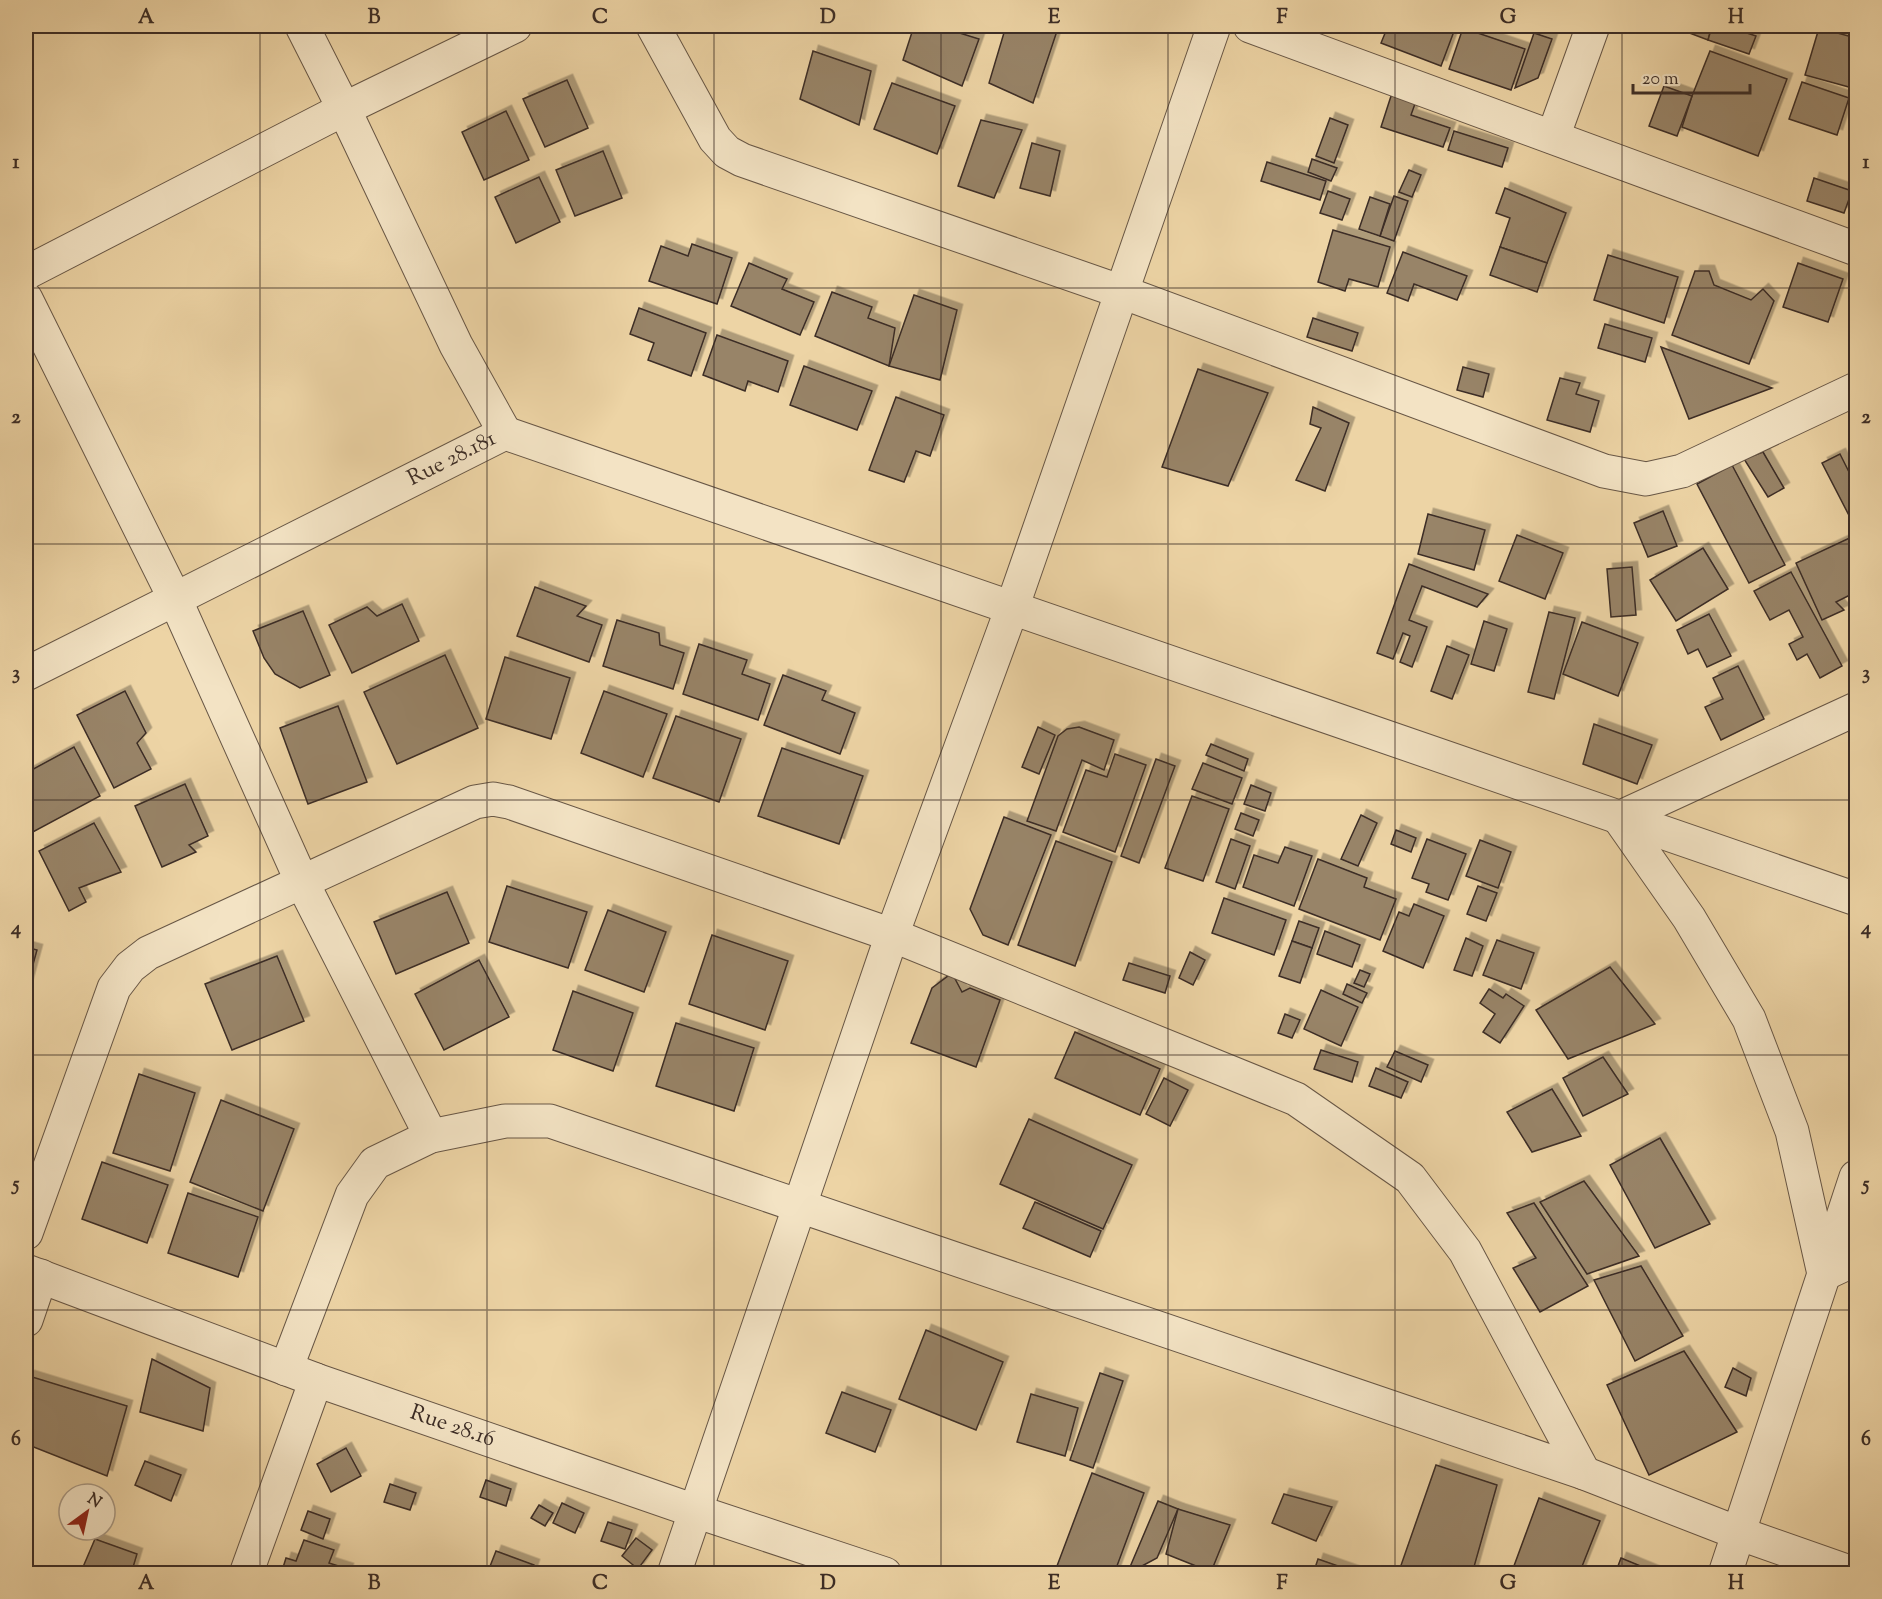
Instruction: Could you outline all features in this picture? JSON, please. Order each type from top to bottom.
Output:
[{"type":"street","name":"Rue 28.181","points":[[26,674],[505,434],[456,345],[302,26]]},
{"type":"street","points":[[26,273],[344,109],[515,26]]},
{"type":"street","points":[[653,26],[715,139],[727,152],[742,160],[1122,292],[1604,471],[1646,479],[1682,471],[1857,389]]},
{"type":"street","points":[[674,1574],[892,935],[1012,608],[1214,26]]},
{"type":"street","points":[[1250,26],[1857,249]]},
{"type":"street","points":[[1553,137],[1593,26]]},
{"type":"street","points":[[26,298],[175,599],[302,882],[431,1136]]},
{"type":"street","points":[[505,434],[1857,898]]},
{"type":"street","points":[[1619,818],[1857,709]]},
{"type":"street","points":[[26,1233],[114,988],[130,967],[148,953],[475,802],[493,799],[509,802],[892,935],[1296,1099],[1410,1178],[1465,1251],[1584,1473]]},
{"type":"street","points":[[1619,818],[1689,918],[1749,1019],[1792,1131],[1824,1274]]},
{"type":"street","points":[[286,1369],[352,1195],[375,1163],[431,1136],[505,1121],[550,1121],[1584,1473],[1738,1533],[1855,1574]]},
{"type":"street","points":[[1725,1574],[1857,1177]]},
{"type":"street","points":[[1824,1274],[1857,1259]]},
{"type":"street","points":[[26,1320],[33,1273]]},
{"type":"street","name":"Rue 28.16","points":[[33,1273],[316,1380],[885,1574]]},
{"type":"street","points":[[246,1574],[316,1380]]},
{"type":"building","points":[[914,26],[937,26],[979,39],[962,86],[903,60]]},
{"type":"building","points":[[1006,26],[1042,26],[1057,31],[1033,103],[989,83]]},
{"type":"building","points":[[1388,26],[1456,26],[1441,66],[1381,43]]},
{"type":"building","points":[[1543,26],[1564,26],[1562,32]]},
{"type":"building","points":[[1671,26],[1712,26],[1708,40]]},
{"type":"building","points":[[1712,26],[1726,26],[1756,36],[1749,54],[1708,40]]},
{"type":"building","points":[[1463,28],[1525,49],[1511,90],[1449,69]]},
{"type":"building","points":[[1819,28],[1856,38],[1856,89],[1805,75]]},
{"type":"building","points":[[1534,33],[1552,39],[1538,78],[1515,88]]},
{"type":"building","points":[[813,51],[871,71],[859,125],[800,99]]},
{"type":"building","points":[[1710,51],[1787,79],[1758,156],[1682,127]]},
{"type":"building","points":[[567,80],[588,128],[545,147],[523,99]]},
{"type":"building","points":[[1802,82],[1849,98],[1837,135],[1789,119]]},
{"type":"building","points":[[892,83],[955,106],[937,154],[874,129]]},
{"type":"building","points":[[1664,86],[1692,96],[1677,136],[1649,126]]},
{"type":"building","points":[[1392,93],[1416,101],[1411,115],[1450,128],[1443,147],[1381,127]]},
{"type":"building","points":[[506,111],[529,160],[484,180],[462,132]]},
{"type":"building","points":[[1330,118],[1348,125],[1334,163],[1316,156]]},
{"type":"building","points":[[981,120],[1022,130],[994,198],[958,186]]},
{"type":"building","points":[[1454,131],[1508,148],[1502,167],[1448,150]]},
{"type":"building","points":[[1032,143],[1060,151],[1050,196],[1020,188]]},
{"type":"building","points":[[603,151],[622,198],[575,216],[556,170]]},
{"type":"building","points":[[1312,159],[1337,168],[1331,181],[1308,172]]},
{"type":"building","points":[[1267,162],[1326,181],[1320,200],[1261,181]]},
{"type":"building","points":[[1409,170],[1421,175],[1412,197],[1399,192]]},
{"type":"building","points":[[539,177],[560,222],[516,243],[495,197]]},
{"type":"building","points":[[1814,178],[1852,191],[1844,213],[1807,201]]},
{"type":"building","points":[[1505,188],[1566,213],[1547,263],[1500,247],[1510,218],[1496,213]]},
{"type":"building","points":[[1328,191],[1350,199],[1342,220],[1320,213]]},
{"type":"building","points":[[1394,196],[1408,201],[1394,241],[1380,236]]},
{"type":"building","points":[[1370,197],[1390,204],[1380,236],[1359,229]]},
{"type":"building","points":[[1333,230],[1390,247],[1378,287],[1349,279],[1345,291],[1318,282]]},
{"type":"building","points":[[692,244],[732,258],[717,304],[649,281],[661,246],[688,256]]},
{"type":"building","points":[[1500,247],[1547,263],[1537,292],[1490,275]]},
{"type":"building","points":[[1403,252],[1467,276],[1457,300],[1414,284],[1408,301],[1387,293]]},
{"type":"building","points":[[1608,255],[1678,277],[1664,323],[1594,300]]},
{"type":"building","points":[[749,263],[787,279],[782,289],[814,302],[800,335],[731,306]]},
{"type":"building","points":[[1798,263],[1843,279],[1828,322],[1783,307]]},
{"type":"building","points":[[1695,271],[1709,271],[1714,285],[1751,300],[1763,289],[1774,301],[1749,364],[1672,335]]},
{"type":"building","points":[[832,292],[872,307],[868,318],[895,328],[889,366],[815,336]]},
{"type":"building","points":[[914,295],[957,310],[940,380],[889,366]]},
{"type":"building","points":[[639,308],[706,333],[691,376],[648,360],[654,343],[630,334]]},
{"type":"building","points":[[1313,318],[1358,333],[1352,351],[1307,337]]},
{"type":"building","points":[[1605,324],[1652,338],[1645,362],[1598,348]]},
{"type":"building","points":[[717,335],[788,361],[778,392],[748,381],[745,391],[703,375]]},
{"type":"building","points":[[1661,347],[1772,388],[1689,419]]},
{"type":"building","points":[[804,366],[872,391],[857,430],[790,405]]},
{"type":"building","points":[[1463,367],[1489,374],[1483,397],[1457,390]]},
{"type":"building","points":[[1198,369],[1268,393],[1228,486],[1162,467]]},
{"type":"building","points":[[1560,378],[1580,383],[1576,394],[1599,401],[1590,432],[1547,420]]},
{"type":"building","points":[[896,397],[944,415],[930,456],[916,451],[904,482],[869,470]]},
{"type":"building","points":[[1313,407],[1349,423],[1325,491],[1296,480],[1321,428],[1310,424]]},
{"type":"building","points":[[1763,452],[1784,488],[1768,497],[1744,459]]},
{"type":"building","points":[[1840,454],[1856,486],[1856,529],[1822,463]]},
{"type":"building","points":[[1732,465],[1785,565],[1749,583],[1697,484]]},
{"type":"building","points":[[1663,511],[1677,546],[1648,557],[1634,523]]},
{"type":"building","points":[[1428,514],[1485,530],[1474,570],[1418,554]]},
{"type":"building","points":[[1517,535],[1563,553],[1545,599],[1499,581]]},
{"type":"building","points":[[1856,535],[1856,592],[1836,602],[1844,610],[1822,620],[1796,563]]},
{"type":"building","points":[[1703,548],[1728,589],[1676,621],[1650,580]]},
{"type":"building","points":[[1409,564],[1488,594],[1477,607],[1422,586],[1409,620],[1427,627],[1412,667],[1400,662],[1410,636],[1403,633],[1393,659],[1377,653]]},
{"type":"building","points":[[1632,567],[1636,615],[1611,617],[1607,569]]},
{"type":"building","points":[[1791,572],[1842,666],[1820,678],[1807,654],[1797,660],[1789,644],[1803,637],[1789,610],[1770,620],[1754,591]]},
{"type":"building","points":[[535,587],[586,606],[577,616],[602,625],[589,662],[517,636]]},
{"type":"building","points":[[402,604],[419,641],[352,673],[329,625],[367,607],[377,616]]},
{"type":"building","points":[[303,611],[330,675],[300,688],[275,674],[264,658],[253,631]]},
{"type":"building","points":[[1549,612],[1575,618],[1554,699],[1528,692]]},
{"type":"building","points":[[1709,614],[1731,656],[1707,667],[1698,649],[1688,654],[1677,630]]},
{"type":"building","points":[[617,620],[659,633],[660,645],[684,653],[673,689],[603,666]]},
{"type":"building","points":[[1484,621],[1507,629],[1494,671],[1471,664]]},
{"type":"building","points":[[1582,622],[1638,643],[1618,696],[1563,674]]},
{"type":"building","points":[[699,644],[747,660],[742,674],[770,684],[758,720],[683,694]]},
{"type":"building","points":[[1447,646],[1469,655],[1452,699],[1431,691]]},
{"type":"building","points":[[445,655],[478,728],[397,764],[364,692]]},
{"type":"building","points":[[505,657],[570,678],[551,739],[486,719]]},
{"type":"building","points":[[1738,666],[1764,719],[1721,740],[1705,707],[1723,699],[1713,678]]},
{"type":"building","points":[[783,675],[826,691],[822,700],[855,713],[840,754],[764,725]]},
{"type":"building","points":[[125,691],[146,733],[137,743],[151,769],[114,788],[77,715]]},
{"type":"building","points":[[604,691],[667,714],[643,777],[581,753]]},
{"type":"building","points":[[338,706],[367,782],[308,804],[280,728]]},
{"type":"building","points":[[676,716],[741,739],[719,802],[653,778]]},
{"type":"building","points":[[1594,724],[1652,745],[1637,784],[1583,764]]},
{"type":"building","points":[[1038,727],[1055,735],[1039,774],[1022,767]]},
{"type":"building","points":[[1079,727],[1114,740],[1104,770],[1082,760],[1056,831],[1027,821],[1058,736],[1067,729]]},
{"type":"building","points":[[1211,744],[1248,759],[1244,771],[1206,755]]},
{"type":"building","points":[[74,747],[100,796],[31,833],[26,823],[26,773]]},
{"type":"building","points":[[782,748],[863,776],[839,844],[758,816]]},
{"type":"building","points":[[1115,754],[1146,765],[1115,852],[1063,832],[1086,770],[1107,777]]},
{"type":"building","points":[[1156,759],[1175,766],[1139,863],[1121,856]]},
{"type":"building","points":[[1203,763],[1242,778],[1232,804],[1192,789]]},
{"type":"building","points":[[185,784],[208,836],[189,845],[196,852],[162,867],[135,806]]},
{"type":"building","points":[[1251,785],[1271,793],[1265,811],[1244,804]]},
{"type":"building","points":[[1192,796],[1229,809],[1203,881],[1165,868]]},
{"type":"building","points":[[1241,813],[1259,820],[1253,836],[1235,829]]},
{"type":"building","points":[[1361,815],[1377,823],[1358,866],[1341,859]]},
{"type":"building","points":[[1004,817],[1051,835],[1008,945],[983,935],[970,909]]},
{"type":"building","points":[[94,823],[121,872],[79,888],[86,902],[69,911],[39,851]]},
{"type":"building","points":[[1396,830],[1416,838],[1411,852],[1391,844]]},
{"type":"building","points":[[1231,839],[1250,846],[1235,889],[1216,882]]},
{"type":"building","points":[[1427,839],[1466,854],[1448,900],[1426,892],[1429,884],[1412,878]]},
{"type":"building","points":[[1480,840],[1511,852],[1498,888],[1466,876]]},
{"type":"building","points":[[1056,841],[1112,862],[1075,966],[1018,945]]},
{"type":"building","points":[[1285,847],[1312,856],[1294,906],[1243,887],[1254,855],[1278,863]]},
{"type":"building","points":[[1318,859],[1367,878],[1364,887],[1396,899],[1380,940],[1299,909]]},
{"type":"building","points":[[507,886],[587,912],[568,968],[489,942]]},
{"type":"building","points":[[1478,886],[1497,893],[1486,921],[1467,914]]},
{"type":"building","points":[[447,892],[469,943],[396,974],[374,922]]},
{"type":"building","points":[[1224,898],[1286,920],[1274,955],[1212,933]]},
{"type":"building","points":[[1414,904],[1444,916],[1423,968],[1383,951],[1399,912],[1409,916]]},
{"type":"building","points":[[608,910],[666,932],[644,992],[585,970]]},
{"type":"building","points":[[1299,921],[1319,928],[1312,948],[1292,941]]},
{"type":"building","points":[[1325,931],[1360,945],[1352,967],[1317,954]]},
{"type":"building","points":[[712,935],[788,961],[765,1030],[689,1004]]},
{"type":"building","points":[[1466,938],[1483,946],[1472,976],[1454,970]]},
{"type":"building","points":[[1497,940],[1534,953],[1521,989],[1483,975]]},
{"type":"building","points":[[1292,941],[1312,948],[1300,983],[1279,976]]},
{"type":"building","points":[[26,947],[37,950],[26,990]]},
{"type":"building","points":[[1190,952],[1205,960],[1193,985],[1179,978]]},
{"type":"building","points":[[277,956],[304,1021],[232,1050],[205,984]]},
{"type":"building","points":[[479,960],[509,1017],[444,1050],[415,994]]},
{"type":"building","points":[[1129,963],[1170,976],[1165,993],[1123,980]]},
{"type":"building","points":[[1610,967],[1655,1024],[1568,1059],[1536,1010]]},
{"type":"building","points":[[1360,970],[1370,974],[1364,987],[1354,983]]},
{"type":"building","points":[[952,973],[962,992],[970,988],[1000,1000],[976,1067],[911,1043],[932,988]]},
{"type":"building","points":[[1347,984],[1367,993],[1362,1003],[1343,994]]},
{"type":"building","points":[[1489,989],[1503,998],[1506,994],[1524,1006],[1500,1043],[1483,1032],[1495,1014],[1480,1003]]},
{"type":"building","points":[[1321,990],[1358,1007],[1341,1046],[1304,1029]]},
{"type":"building","points":[[573,991],[633,1013],[613,1071],[553,1050]]},
{"type":"building","points":[[1285,1014],[1300,1020],[1292,1038],[1278,1033]]},
{"type":"building","points":[[676,1023],[754,1048],[734,1111],[656,1086]]},
{"type":"building","points":[[1075,1032],[1160,1069],[1140,1115],[1055,1078]]},
{"type":"building","points":[[1321,1050],[1358,1062],[1352,1082],[1314,1069]]},
{"type":"building","points":[[1395,1051],[1428,1065],[1421,1082],[1387,1067]]},
{"type":"building","points":[[1603,1057],[1628,1094],[1583,1116],[1563,1078]]},
{"type":"building","points":[[1376,1068],[1408,1082],[1401,1098],[1369,1086]]},
{"type":"building","points":[[139,1074],[195,1093],[170,1171],[113,1153]]},
{"type":"building","points":[[1164,1078],[1188,1090],[1170,1126],[1146,1114]]},
{"type":"building","points":[[1552,1089],[1581,1136],[1532,1152],[1507,1112]]},
{"type":"building","points":[[221,1100],[294,1129],[263,1211],[190,1182]]},
{"type":"building","points":[[1029,1119],[1132,1165],[1103,1229],[1000,1184]]},
{"type":"building","points":[[1660,1138],[1710,1224],[1655,1248],[1610,1165]]},
{"type":"building","points":[[102,1162],[168,1185],[147,1243],[82,1219]]},
{"type":"building","points":[[1584,1181],[1639,1256],[1587,1274],[1540,1202]]},
{"type":"building","points":[[188,1193],[258,1217],[238,1277],[168,1253]]},
{"type":"building","points":[[1035,1202],[1101,1231],[1090,1257],[1023,1228]]},
{"type":"building","points":[[1534,1203],[1588,1286],[1540,1312],[1513,1268],[1536,1258],[1507,1213]]},
{"type":"building","points":[[1641,1266],[1683,1336],[1635,1361],[1594,1280]]},
{"type":"building","points":[[926,1330],[1003,1362],[976,1430],[899,1399]]},
{"type":"building","points":[[1684,1351],[1737,1432],[1649,1475],[1607,1385]]},
{"type":"building","points":[[152,1359],[210,1388],[203,1431],[140,1412]]},
{"type":"building","points":[[1733,1368],[1751,1378],[1746,1396],[1725,1387]]},
{"type":"building","points":[[1100,1373],[1123,1381],[1093,1468],[1070,1460]]},
{"type":"building","points":[[29,1376],[127,1406],[107,1476],[26,1444],[26,1388]]},
{"type":"building","points":[[842,1392],[891,1410],[875,1452],[826,1433]]},
{"type":"building","points":[[1031,1394],[1078,1408],[1065,1456],[1017,1442]]},
{"type":"building","points":[[346,1448],[361,1476],[331,1492],[317,1464]]},
{"type":"building","points":[[145,1461],[181,1475],[171,1501],[135,1485]]},
{"type":"building","points":[[1436,1465],[1497,1485],[1472,1574],[1398,1574]]},
{"type":"building","points":[[1092,1473],[1144,1493],[1114,1574],[1054,1574]]},
{"type":"building","points":[[486,1480],[511,1489],[506,1506],[480,1497]]},
{"type":"building","points":[[390,1484],[416,1493],[410,1510],[384,1502]]},
{"type":"building","points":[[1284,1494],[1332,1507],[1316,1541],[1272,1523]]},
{"type":"building","points":[[1539,1498],[1600,1521],[1579,1574],[1511,1574]]},
{"type":"building","points":[[1158,1501],[1178,1509],[1157,1558],[1127,1574]]},
{"type":"building","points":[[562,1503],[584,1513],[575,1533],[553,1523]]},
{"type":"building","points":[[539,1505],[553,1513],[545,1526],[531,1518]]},
{"type":"building","points":[[1178,1509],[1230,1525],[1211,1572],[1166,1554]]},
{"type":"building","points":[[308,1511],[330,1519],[323,1539],[301,1530]]},
{"type":"building","points":[[608,1522],[632,1530],[625,1549],[601,1541]]},
{"type":"building","points":[[636,1538],[652,1550],[638,1569],[622,1556]]},
{"type":"building","points":[[304,1540],[334,1550],[329,1563],[348,1569],[346,1574],[281,1574],[286,1558],[296,1561]]},
{"type":"building","points":[[94,1542],[103,1542],[137,1554],[131,1574],[102,1574],[83,1567]]},
{"type":"building","points":[[496,1551],[534,1565],[531,1574],[487,1574]]},
{"type":"building","points":[[1621,1558],[1660,1574],[1615,1574]]},
{"type":"building","points":[[1318,1559],[1361,1574],[1313,1574]]}]
